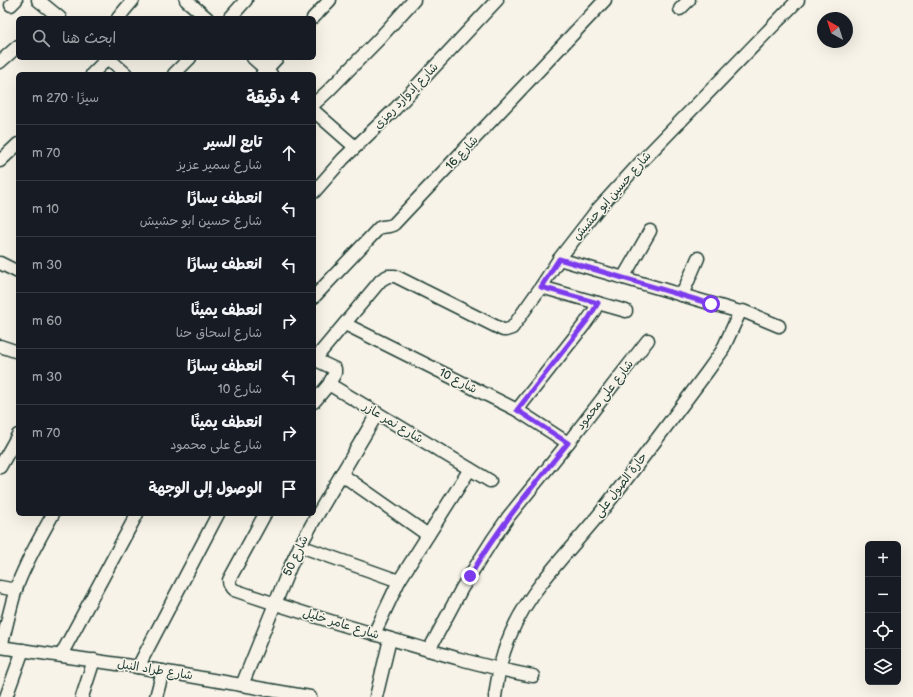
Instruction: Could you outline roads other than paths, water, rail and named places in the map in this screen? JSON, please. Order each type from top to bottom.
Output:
[{"type":"street","points":[[38,0],[58,16]]},
{"type":"street","points":[[120,16],[133,0]]},
{"type":"street","points":[[186,0],[205,16]]},
{"type":"street","points":[[232,16],[246,0]]},
{"type":"street","points":[[315,16],[330,0]]},
{"type":"street","points":[[316,102],[387,30],[414,0]]},
{"type":"street","name":"شارع إدوارد رمزى","points":[[316,190],[339,163],[395,109],[497,0]]},
{"type":"street","name":"شارع 16","points":[[316,295],[379,228],[394,224],[605,0]]},
{"type":"street","points":[[680,9],[689,0]]},
{"type":"street","name":"شارع حسين ابو حشيش","points":[[316,357],[381,280],[388,276],[395,276],[503,330],[509,330],[514,326],[559,259],[617,186],[798,0]]},
{"type":"street","points":[[0,62],[16,48]]},
{"type":"street","points":[[94,72],[106,60]]},
{"type":"street","points":[[110,60],[124,72]]},
{"type":"street","points":[[176,72],[188,60]]},
{"type":"street","points":[[255,60],[266,72]]},
{"type":"street","points":[[268,72],[276,60]]},
{"type":"street","points":[[316,113],[355,147]]},
{"type":"street","points":[[0,161],[16,146]]},
{"type":"street","points":[[623,278],[650,232]]},
{"type":"street","points":[[682,295],[698,258]]},
{"type":"street","points":[[559,259],[740,312],[743,311],[779,326]]},
{"type":"street","points":[[0,263],[16,271]]},
{"type":"street","points":[[541,287],[626,311]]},
{"type":"street","points":[[517,410],[589,318],[598,303]]},
{"type":"street","name":"حارة الصول على","points":[[495,697],[499,670],[510,634],[528,601],[539,585],[601,512],[707,372],[722,351],[740,312]]},
{"type":"street","name":"شارع 10","points":[[345,324],[517,410],[568,443]]},
{"type":"street","name":"شارع على محمود","points":[[429,650],[462,588],[509,516],[648,340]]},
{"type":"street","points":[[0,346],[16,351]]},
{"type":"street","points":[[316,360],[335,369],[335,373],[330,383],[316,400]]},
{"type":"street","name":"شارع نمر عازر","points":[[330,383],[332,386],[377,414],[490,481]]},
{"type":"street","name":"شارع 50","points":[[242,685],[300,546],[377,414]]},
{"type":"street","points":[[0,467],[16,438]]},
{"type":"street","points":[[374,634],[399,581],[470,469]]},
{"type":"street","points":[[341,474],[428,535]]},
{"type":"street","points":[[0,647],[16,590],[29,559],[52,516]]},
{"type":"street","points":[[61,655],[136,516]]},
{"type":"street","points":[[138,667],[217,516]]},
{"type":"street","name":"شارع عامر خليل","points":[[264,516],[229,580],[229,584],[234,590],[390,639],[499,670],[533,676]]},
{"type":"street","points":[[300,546],[399,581]]},
{"type":"street","points":[[0,587],[16,590]]},
{"type":"street","points":[[376,697],[390,639]]},
{"type":"street","name":"شارع طراد النيل","points":[[0,647],[138,667],[310,697]]},
{"type":"street","points":[[6,697],[23,650]]},
{"type":"street","points":[[82,697],[94,660]]},
{"type":"street","points":[[156,697],[163,672]]}]
